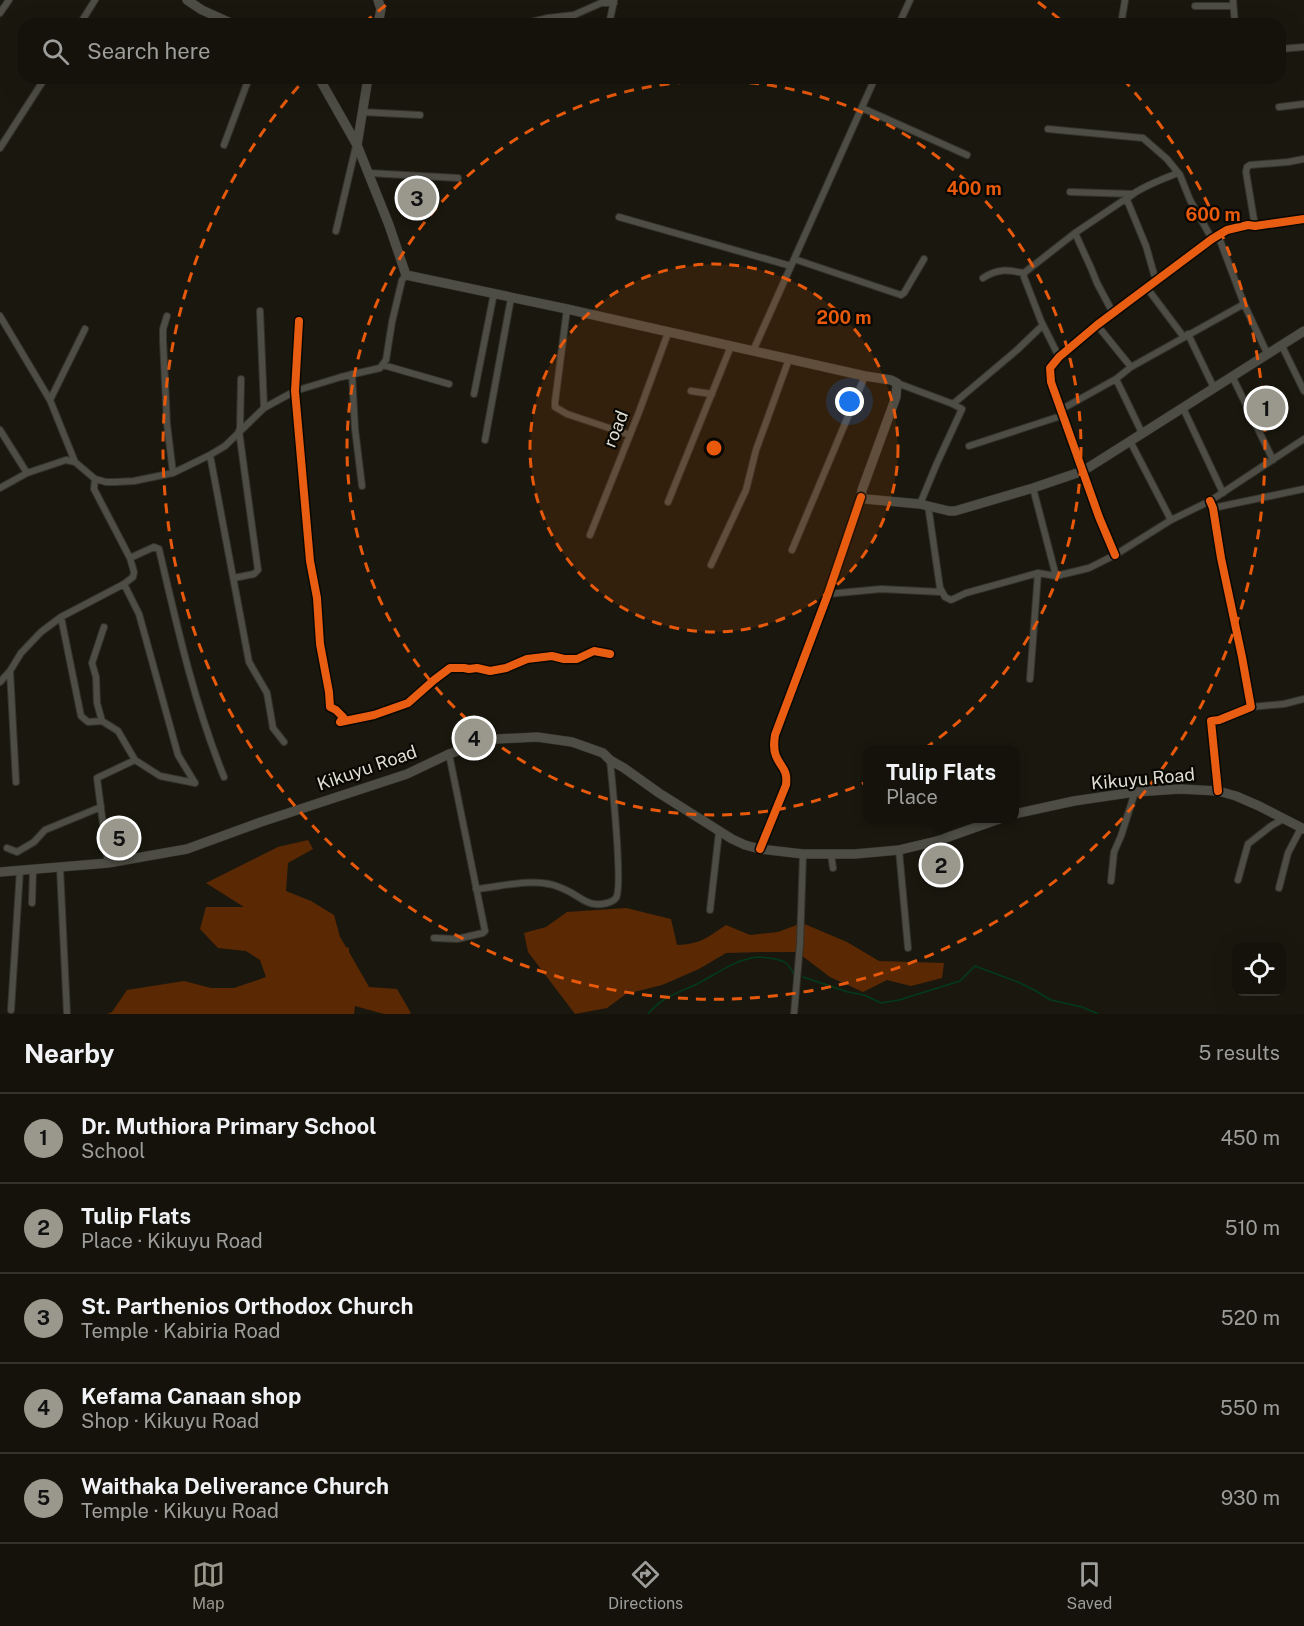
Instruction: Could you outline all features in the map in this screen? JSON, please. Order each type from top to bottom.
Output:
[{"type":"main road","points":[[187,0],[220,18]]},
{"type":"main road","points":[[378,0],[381,9],[379,18]]},
{"type":"main road","points":[[322,84],[357,145],[406,275],[897,383],[896,397],[861,490],[861,497],[865,499],[924,504],[955,511],[1083,471],[1304,331]]},
{"type":"main road","points":[[357,145],[367,84]]},
{"type":"main road","name":"Kikuyu Road","points":[[0,872],[108,863],[187,849],[407,774],[449,754],[481,743],[497,739],[537,737],[572,742],[603,753],[610,760],[719,832],[745,845],[760,849],[803,854],[855,854],[899,850],[937,841],[990,823]]},
{"type":"main road","name":"Kikuyu Road","points":[[1019,813],[1074,801],[1135,792],[1180,789],[1218,791],[1236,796],[1302,829]]},
{"type":"street","points":[[0,13],[9,0]]},
{"type":"street","points":[[84,18],[95,0]]},
{"type":"street","points":[[902,18],[910,0]]},
{"type":"street","points":[[1122,18],[1125,0]]},
{"type":"street","points":[[548,18],[574,15],[601,3],[614,2],[610,18]]},
{"type":"street","points":[[1195,6],[1233,3],[1234,18]]},
{"type":"street","points":[[1286,48],[1304,47]]},
{"type":"street","points":[[0,148],[41,84]]},
{"type":"street","points":[[224,145],[247,84]]},
{"type":"street","points":[[753,351],[872,84]]},
{"type":"street","points":[[1279,107],[1304,104]]},
{"type":"street","points":[[862,108],[967,155]]},
{"type":"street","points":[[362,112],[420,115]]},
{"type":"street","points":[[1048,129],[1143,138],[1167,159],[1178,172],[1190,200],[1215,237],[1267,353]]},
{"type":"street","points":[[336,231],[357,145]]},
{"type":"street","points":[[1255,226],[1247,167],[1304,159]]},
{"type":"street","points":[[983,278],[992,272],[1002,270],[1024,273],[1075,233],[1133,194],[1178,172]]},
{"type":"street","points":[[369,173],[459,178]]},
{"type":"street","points":[[1070,192],[1133,194]]},
{"type":"street","points":[[1126,200],[1146,246],[1156,281]]},
{"type":"street","points":[[619,217],[793,263],[896,295],[904,293],[924,259]]},
{"type":"street","points":[[1115,555],[1099,517],[1051,382],[1050,368],[1059,357],[1097,325],[1215,237],[1238,227],[1304,219]]},
{"type":"street","points":[[1075,233],[1096,283],[1113,314]]},
{"type":"street","points":[[1024,273],[1043,325],[1059,357]]},
{"type":"street","points":[[0,316],[50,400],[75,462],[95,479],[106,482],[125,482],[173,473],[210,455],[225,446],[264,408],[295,390],[380,368],[386,360],[392,322],[402,280],[406,275]]},
{"type":"street","points":[[1147,288],[1186,335],[1214,388]]},
{"type":"street","points":[[474,394],[494,293]]},
{"type":"street","points":[[485,440],[511,298]]},
{"type":"street","points":[[969,446],[1063,412],[1131,367],[1244,304]]},
{"type":"street","points":[[567,309],[555,407],[567,414],[630,435]]},
{"type":"street","points":[[260,311],[264,408]]},
{"type":"street","points":[[166,316],[163,340],[167,424],[173,473]]},
{"type":"street","points":[[298,321],[295,390],[309,561],[317,598],[320,644],[330,707],[343,717],[340,722],[374,715],[408,703],[450,668],[477,668],[490,671],[506,668],[527,659],[552,656],[578,659],[594,651],[610,654]]},
{"type":"street","points":[[953,404],[1043,325]]},
{"type":"street","points":[[1097,325],[1131,367]]},
{"type":"street","points":[[50,400],[85,328]]},
{"type":"street","name":"road","points":[[590,535],[668,333]]},
{"type":"street","points":[[668,502],[730,346]]},
{"type":"street","points":[[1281,346],[1304,391]]},
{"type":"street","points":[[711,565],[746,490],[756,450],[789,359]]},
{"type":"street","points":[[382,365],[449,384]]},
{"type":"street","points":[[352,374],[355,429],[362,486]]},
{"type":"street","points":[[792,550],[865,376]]},
{"type":"street","points":[[1232,376],[1274,460]]},
{"type":"street","points":[[234,578],[254,574],[258,570],[240,430],[241,379]]},
{"type":"street","points":[[1116,379],[1142,433]]},
{"type":"street","points":[[897,383],[953,404],[962,411],[936,463],[924,504],[941,591],[951,600],[966,593],[1038,573],[1056,576],[1089,568],[1115,555],[1171,519],[1210,501],[1304,439]]},
{"type":"street","points":[[691,391],[712,394]]},
{"type":"street","points":[[1182,408],[1223,493]]},
{"type":"street","points":[[0,430],[27,473]]},
{"type":"street","points":[[1130,441],[1171,519]]},
{"type":"street","points":[[210,455],[249,662],[267,693],[273,728],[284,742]]},
{"type":"street","points":[[0,488],[27,473],[66,460],[75,462]]},
{"type":"street","points":[[0,682],[21,653],[41,632],[61,617],[133,577],[134,569],[130,558],[94,489],[95,479]]},
{"type":"street","points":[[1033,488],[1056,576]]},
{"type":"street","points":[[1213,508],[1304,489]]},
{"type":"street","points":[[760,849],[786,785],[786,771],[773,747],[775,735],[828,594],[861,497]]},
{"type":"street","points":[[1210,501],[1251,707]]},
{"type":"street","points":[[130,558],[154,547],[159,549],[186,663],[212,749],[224,777]]},
{"type":"street","points":[[1030,679],[1038,573]]},
{"type":"street","points":[[61,617],[81,716],[88,722],[102,721],[117,731],[135,760],[160,776],[195,783],[178,755],[139,614],[124,584]]},
{"type":"street","points":[[828,594],[881,589],[941,591]]},
{"type":"street","points":[[102,721],[97,703],[96,677],[92,663],[104,627]]},
{"type":"street","points":[[10,671],[16,782]]},
{"type":"street","points":[[1218,791],[1211,721],[1251,707],[1284,704],[1304,699]]},
{"type":"street","points":[[434,938],[457,939],[485,931],[449,754]]},
{"type":"street","points":[[108,863],[97,778],[135,760]]},
{"type":"street","points":[[476,889],[534,881],[569,891],[592,905],[614,900],[618,892],[619,870],[610,760]]},
{"type":"street","points":[[1112,881],[1114,852],[1135,792]]},
{"type":"street","points":[[7,848],[16,852],[60,823],[101,807]]},
{"type":"street","points":[[1238,880],[1248,844],[1270,826],[1283,819]]},
{"type":"street","points":[[1279,888],[1288,853],[1302,829]]},
{"type":"street","points":[[710,910],[719,832]]},
{"type":"street","points":[[899,850],[908,948]]},
{"type":"street","points":[[794,1014],[800,944],[803,854]]},
{"type":"street","points":[[831,854],[833,868]]},
{"type":"street","points":[[60,867],[67,1014]]},
{"type":"street","points":[[32,903],[33,869]]},
{"type":"street","points":[[11,1010],[20,870]]},
{"type":"shaded area","points":[[308,840],[313,849],[288,863],[286,891],[311,901],[334,915],[340,937],[349,948],[349,952],[369,987],[397,989],[411,1013],[384,1014],[355,1006],[354,1014],[107,1014],[112,1012],[127,990],[184,981],[211,988],[234,988],[266,977],[260,960],[246,951],[218,948],[200,929],[206,907],[244,907],[206,883],[278,847]]},
{"type":"shaded area","points":[[626,908],[671,919],[677,945],[703,940],[726,925],[750,935],[778,932],[802,923],[847,942],[879,961],[944,963],[942,978],[911,986],[887,980],[863,992],[830,977],[797,952],[726,953],[699,969],[662,985],[626,994],[607,1008],[575,1014],[528,952],[524,933],[546,927],[567,912]]},
{"type":"waterway","points":[[648,1014],[659,1003],[735,963],[750,958],[780,960],[787,964],[794,974]]},
{"type":"waterway","points":[[803,977],[864,995],[881,1003],[899,1000],[960,981],[975,966],[1018,982],[1051,1000],[1082,1007],[1098,1014]]},
{"type":"cycle path","points":[[1115,555],[1099,517],[1051,382],[1050,368],[1059,357],[1097,325],[1227,230],[1248,225],[1304,219]]},
{"type":"cycle path","points":[[299,321],[295,391],[310,561],[317,598],[320,644],[330,707],[343,717],[340,722],[374,715],[408,703],[450,668],[477,668],[490,671],[506,668],[527,659],[552,656],[577,659],[594,651],[610,654]]},
{"type":"cycle path","points":[[760,849],[786,785],[785,772],[774,751],[775,735],[828,594],[861,497]]},
{"type":"cycle path","points":[[1210,501],[1251,707],[1211,721],[1218,791]]},
{"type":"place","name":"St. Parthenios Orthodox Church","points":[[417,198]]},
{"type":"place","name":"Dr. Muthiora Primary School","points":[[1266,408]]},
{"type":"place","name":"Kefama Canaan shop","points":[[474,738]]},
{"type":"place","name":"Waithaka Deliverance Church","points":[[119,838]]},
{"type":"place","name":"Tulip Flats","points":[[941,865]]}]
